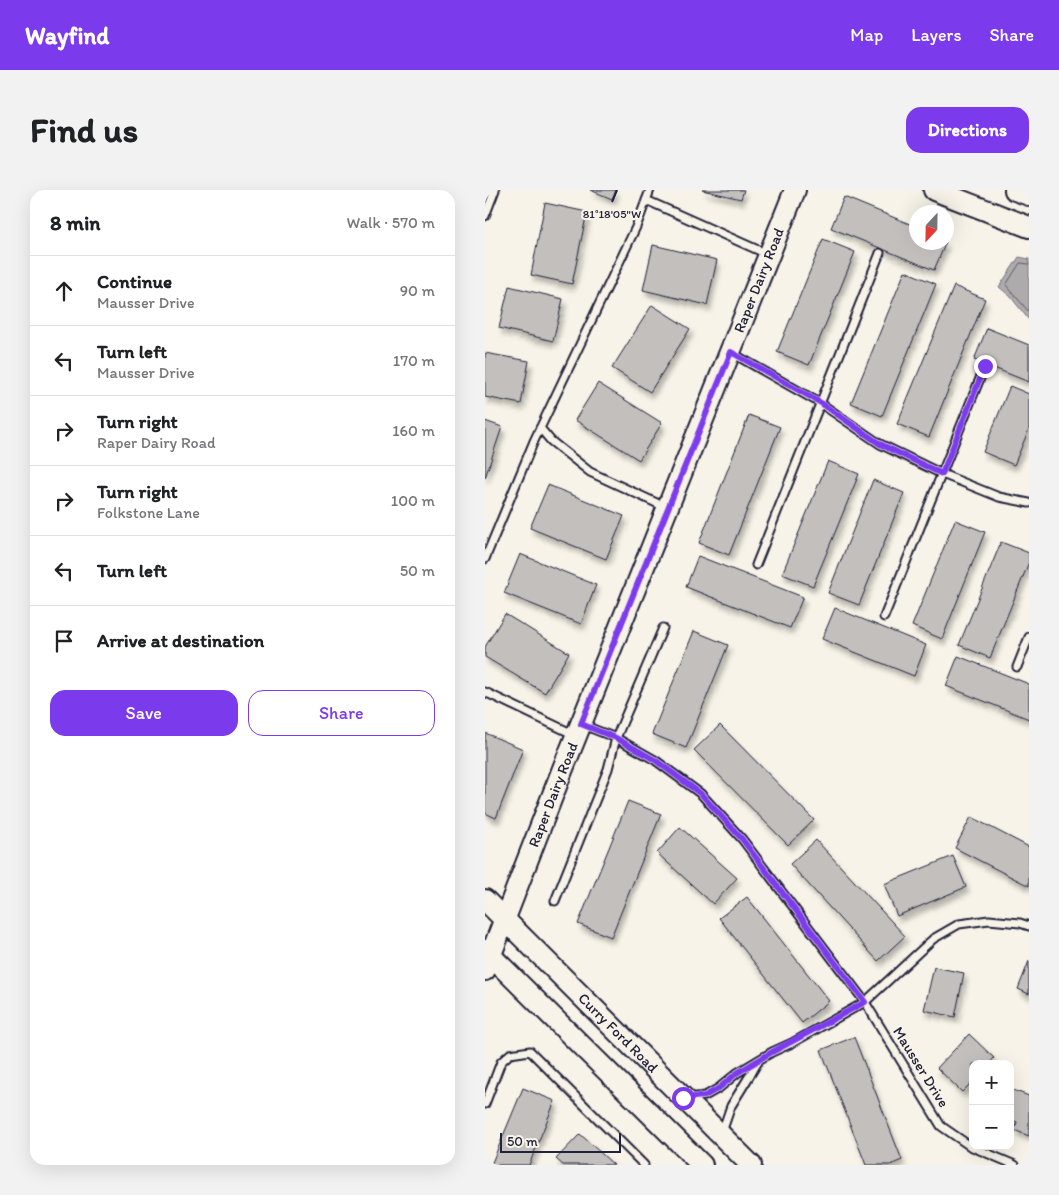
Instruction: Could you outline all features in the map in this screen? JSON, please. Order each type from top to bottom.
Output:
[{"type":"street","name":"Raper Dairy Road","points":[[487,958],[505,919],[795,190]]},
{"type":"street","points":[[934,190],[1029,227]]},
{"type":"street","points":[[1015,190],[1029,196]]},
{"type":"street","name":"Curry Ford Road","points":[[485,900],[751,1165]]},
{"type":"street","points":[[487,958],[703,1165]]},
{"type":"lane","points":[[485,216],[495,190]]},
{"type":"lane","points":[[485,559],[540,428],[636,227],[650,190]]},
{"type":"lane","points":[[646,200],[770,255]]},
{"type":"lane","points":[[756,565],[880,253]]},
{"type":"lane","points":[[731,352],[821,403],[880,444],[942,474],[999,497],[1029,503]]},
{"type":"lane","points":[[884,617],[985,366]]},
{"type":"lane","points":[[540,428],[551,441],[590,472],[668,508]]},
{"type":"lane","points":[[555,901],[608,769],[616,738],[663,628]]},
{"type":"lane","points":[[1017,667],[1029,637]]},
{"type":"lane","name":"Mausser Drive","points":[[485,692],[579,730],[616,738],[655,760],[701,794],[742,839],[865,1002],[941,1126],[971,1146],[1015,1165]]},
{"type":"lane","points":[[683,1098],[705,1096],[719,1088],[737,1073],[772,1052],[865,1002],[933,938],[959,924],[989,920],[1020,923],[1029,926]]},
{"type":"lane","points":[[485,1104],[501,1062],[510,1054],[529,1052],[644,1165]]},
{"type":"lane","points":[[721,1134],[731,1106],[758,1062]]},
{"type":"water","points":[[1019,257],[1029,259],[1029,320],[1010,296],[999,287]]},
{"type":"building","points":[[590,190],[616,190],[612,199]]},
{"type":"building","points":[[702,190],[744,190],[741,199]]},
{"type":"building","points":[[844,197],[909,224],[909,250],[943,250],[934,270],[831,228]]},
{"type":"building","points":[[545,203],[587,212],[572,284],[531,275]]},
{"type":"building","points":[[823,239],[855,252],[809,365],[777,352]]},
{"type":"building","points":[[653,245],[717,260],[707,305],[643,290]]},
{"type":"building","points":[[905,271],[936,284],[882,416],[851,403]]},
{"type":"building","points":[[509,286],[563,299],[553,341],[499,328]]},
{"type":"building","points":[[954,286],[985,299],[929,437],[897,424]]},
{"type":"building","points":[[652,305],[690,329],[650,392],[612,368]]},
{"type":"building","points":[[987,328],[1029,345],[1029,382],[974,360]]},
{"type":"building","points":[[485,353],[529,361],[521,404],[485,397]]},
{"type":"building","points":[[598,383],[662,423],[639,460],[575,420]]},
{"type":"building","points":[[1010,386],[1029,394],[1029,429],[1014,465],[983,452]]},
{"type":"building","points":[[749,415],[780,427],[729,555],[699,543]]},
{"type":"building","points":[[485,421],[502,427],[485,478]]},
{"type":"building","points":[[828,461],[859,474],[813,586],[782,574]]},
{"type":"building","points":[[873,480],[904,493],[859,605],[828,593]]},
{"type":"building","points":[[548,485],[624,516],[606,559],[530,528]]},
{"type":"building","points":[[955,520],[985,532],[942,639],[912,626]]},
{"type":"building","points":[[1001,542],[1029,553],[1029,562],[990,658],[959,645]]},
{"type":"building","points":[[520,554],[596,585],[581,624],[504,593]]},
{"type":"building","points":[[698,556],[803,597],[790,628],[686,587]]},
{"type":"building","points":[[835,608],[926,645],[914,676],[822,639]]},
{"type":"building","points":[[505,614],[569,653],[545,693],[485,657],[485,647]]},
{"type":"building","points":[[694,631],[728,645],[686,748],[652,734]]},
{"type":"building","points":[[958,656],[1029,684],[1029,719],[946,686]]},
{"type":"building","points":[[720,725],[814,820],[788,845],[694,750]]},
{"type":"building","points":[[485,733],[523,749],[496,818],[485,813]]},
{"type":"building","points":[[628,801],[661,814],[611,937],[578,924]]},
{"type":"building","points":[[971,817],[1029,847],[1029,886],[955,848]]},
{"type":"building","points":[[680,827],[737,878],[713,904],[657,853]]},
{"type":"building","points":[[816,840],[905,936],[878,961],[790,864]]},
{"type":"building","points":[[953,856],[966,887],[897,916],[884,884]]},
{"type":"building","points":[[747,897],[829,1001],[802,1023],[719,918]]},
{"type":"building","points":[[1029,961],[1029,994],[1018,989]]},
{"type":"building","points":[[934,967],[964,973],[955,1017],[924,1010]]},
{"type":"building","points":[[969,1034],[994,1058],[992,1060],[969,1060],[969,1085],[962,1092],[937,1068]]},
{"type":"building","points":[[854,1037],[902,1160],[890,1165],[866,1165],[821,1050]]},
{"type":"building","points":[[523,1088],[555,1101],[529,1165],[491,1165]]},
{"type":"building","points":[[1014,1090],[1029,1096],[1029,1136],[1014,1130],[1017,1122],[1014,1121]]},
{"type":"building","points":[[580,1134],[614,1165],[563,1165],[556,1159]]},
{"type":"route","points":[[683,1098],[705,1096],[719,1088],[737,1073],[772,1052],[792,1043],[865,1002],[742,839],[701,794],[655,760],[616,738],[581,724],[731,352],[821,403],[880,444],[942,474],[985,366]]}]
